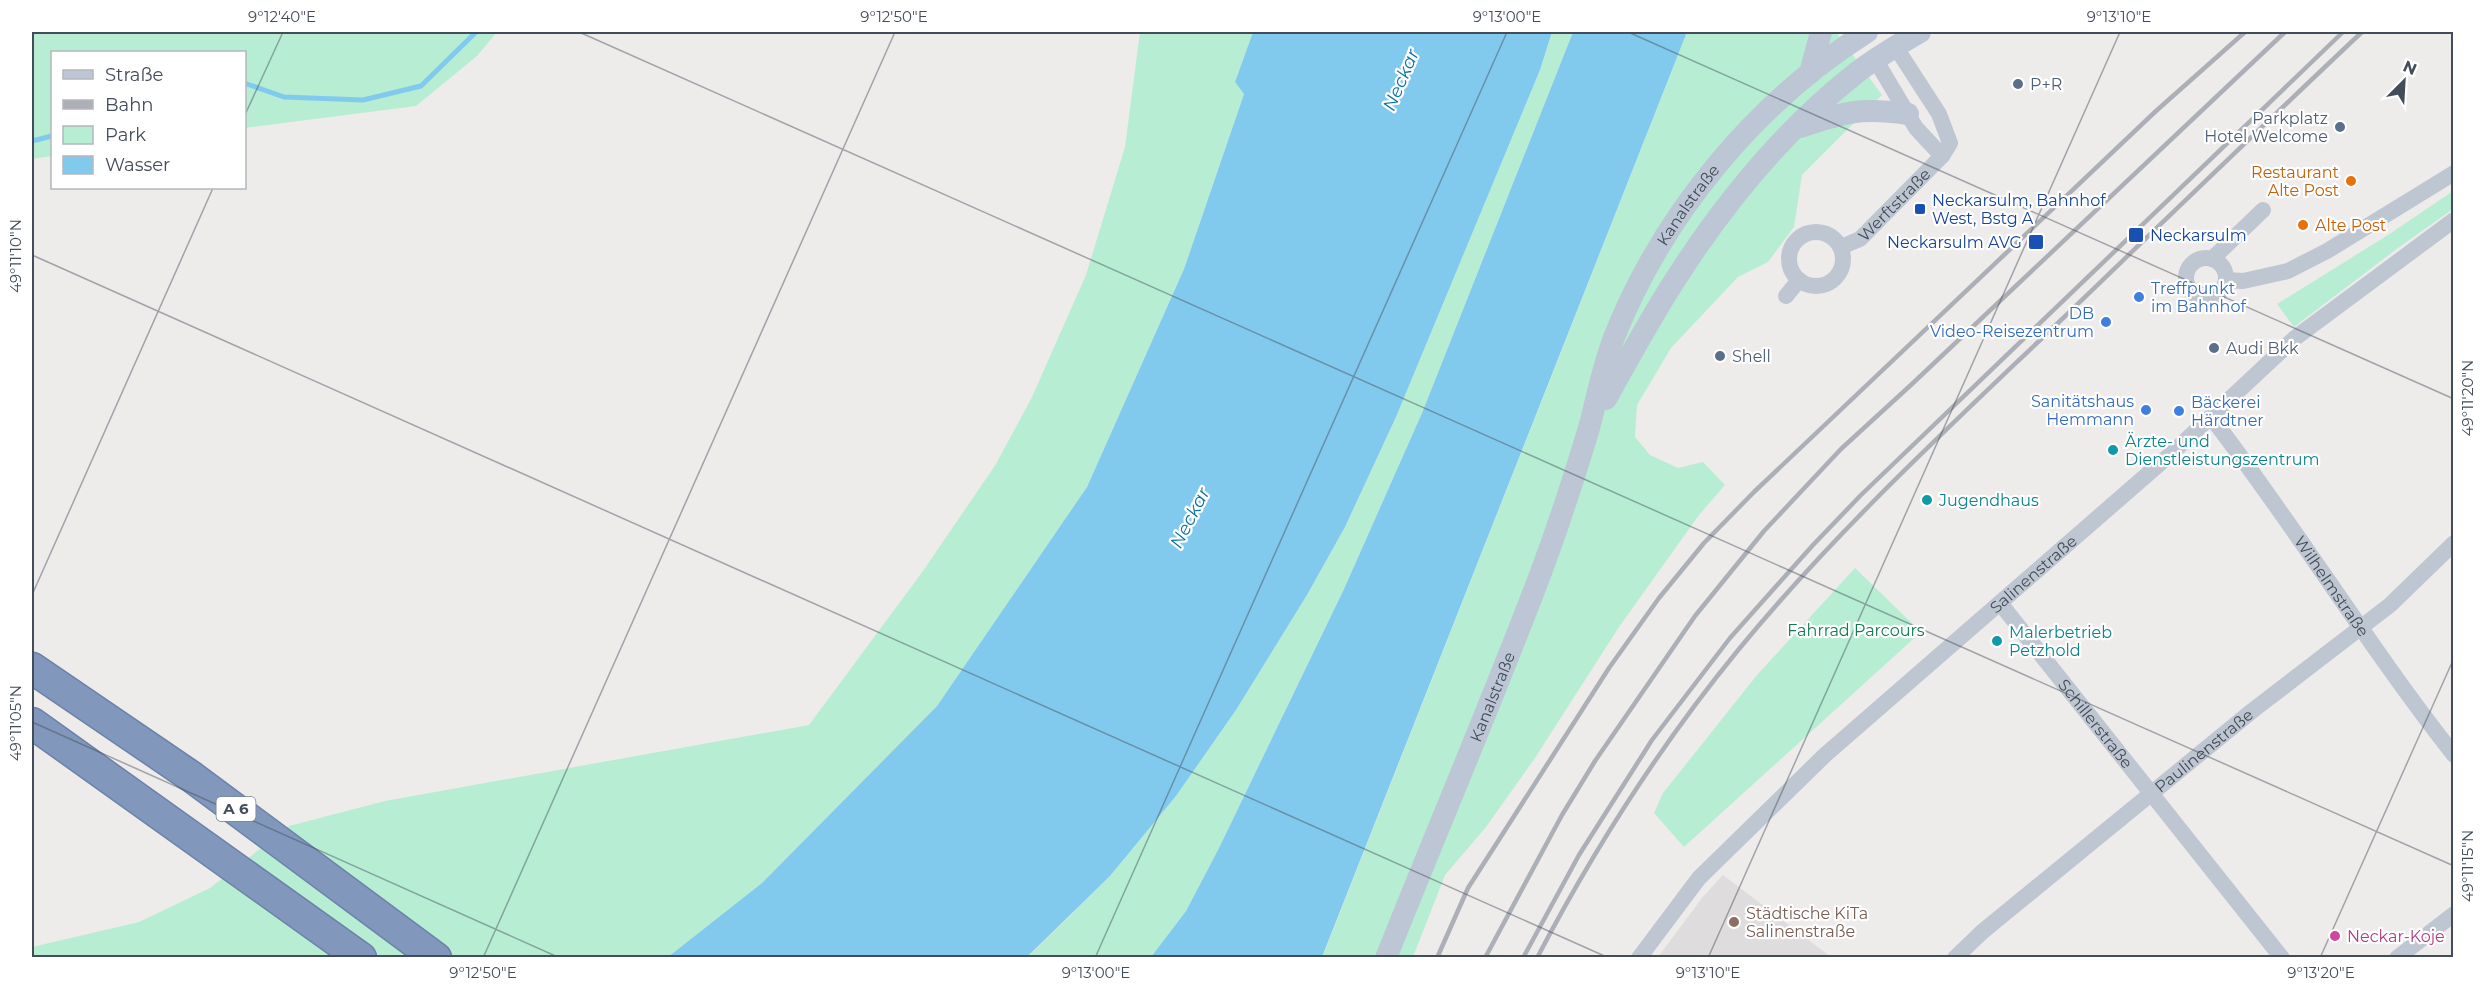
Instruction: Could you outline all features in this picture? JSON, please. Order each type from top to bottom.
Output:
[{"type":"highway","name":"A 6","points":[[32,668],[192,777],[436,957]]},
{"type":"highway","points":[[32,723],[361,957]]},
{"type":"main road","points":[[1810,73],[1821,32]]},
{"type":"main road","points":[[1891,39],[1920,32]]},
{"type":"main road","points":[[1864,33],[1875,59]]},
{"type":"main road","name":"Kanalstraße","points":[[1386,957],[1540,575],[1587,432],[1614,337],[1647,266],[1714,168],[1757,121],[1810,73],[1864,33]]},
{"type":"main road","name":"Kanalstraße","points":[[1587,432],[1676,279],[1721,214],[1766,160],[1796,129],[1827,98],[1875,59],[1891,39]]},
{"type":"main road","points":[[1796,129],[1842,113],[1867,109],[1908,114]]},
{"type":"street","points":[[1891,39],[1939,114],[1946,150]]},
{"type":"street","name":"Werftstraße","points":[[1841,247],[1860,239],[1946,150],[1917,128],[1875,59]]},
{"type":"street","points":[[2226,280],[2243,281],[2288,271],[2328,251],[2454,173]]},
{"type":"street","points":[[2212,259],[2262,210]]},
{"type":"street","name":"Salinenstraße","points":[[1640,957],[1699,878],[1825,755],[2211,417],[2295,338],[2454,220]]},
{"type":"street","name":"Werftstraße","points":[[1815,231],[1835,238],[1841,247],[1843,257],[1842,267],[1831,281],[1815,286],[1799,280],[1791,270],[1789,258],[1791,247],[1797,239],[1806,233],[1815,231]]},
{"type":"street","points":[[2202,258],[2212,259],[2222,267],[2226,280],[2218,293],[2212,297],[2195,294],[2188,288],[2186,278],[2188,269],[2202,258]]},
{"type":"street","points":[[1786,296],[1799,280]]},
{"type":"street","name":"Wilhelmstraße","points":[[2211,417],[2251,468],[2412,702],[2454,755]]},
{"type":"street","name":"Paulinenstraße","points":[[1955,957],[1982,932],[2252,711],[2390,605],[2454,543]]},
{"type":"street","name":"Schillerstraße","points":[[2000,603],[2282,957]]},
{"type":"street","points":[[2397,957],[2454,914]]},
{"type":"shaded area","name":"Städtische KiTa Salinenstraße","points":[[1723,875],[1831,957],[1658,957],[1702,898]]},
{"type":"green space","points":[[32,32],[497,32],[477,56],[416,106],[246,128],[246,51],[51,51],[51,156],[32,159]]},
{"type":"green space","points":[[1140,32],[1253,32],[1235,82],[1244,94],[1184,269],[1087,487],[937,706],[762,883],[668,957],[32,958],[32,947],[139,922],[210,888],[289,826],[385,801],[809,725],[923,571],[996,464],[1032,397],[1086,275],[1125,147]]},
{"type":"green space","points":[[1552,32],[1573,32],[1422,413],[1344,589],[1219,848],[1186,911],[1151,957],[1027,958],[1110,876],[1176,796],[1236,710],[1307,595],[1345,527],[1396,417],[1540,70]]},
{"type":"green space","points":[[1687,32],[1836,32],[1882,95],[1802,175],[1794,227],[1768,262],[1738,277],[1671,348],[1637,405],[1635,437],[1650,455],[1678,468],[1703,462],[1725,485],[1699,515],[1619,627],[1535,758],[1486,827],[1445,875],[1413,957],[1322,958]]},
{"type":"green space","points":[[2453,191],[2453,209],[2294,327],[2277,304],[2388,235]]},
{"type":"green space","name":"Fahrrad Parcours","points":[[1855,568],[1921,632],[1684,847],[1654,813],[1663,793],[1757,675]]},
{"type":"water","name":"Neckar","points":[[1253,32],[1552,32],[1540,70],[1396,417],[1345,527],[1307,595],[1236,710],[1176,796],[1110,876],[1027,957],[668,957],[762,883],[937,706],[1087,487],[1184,269],[1244,94],[1235,82]]},
{"type":"water","points":[[1573,32],[1687,32],[1322,957],[1151,957],[1186,911],[1219,848],[1344,589],[1422,413]]},
{"type":"waterway","points":[[246,84],[284,97],[363,100],[421,86],[476,32]]},
{"type":"waterway","points":[[32,141],[51,136]]},
{"type":"railway","points":[[1437,958],[1468,888],[1609,668],[1659,598],[1704,543],[1754,492],[2156,111],[2245,32]]},
{"type":"railway","points":[[1485,958],[1562,815],[1595,761],[1695,616],[1764,531],[1841,449],[2285,32]]},
{"type":"railway","points":[[1523,958],[1579,855],[1652,740],[1730,638],[1861,495],[2343,32]]},
{"type":"railway","points":[[1537,958],[1605,837],[1630,798],[1710,685],[1776,605],[1854,521],[1935,440],[2362,32]]},
{"type":"place","name":"P+R","points":[[2018,84]]},
{"type":"place","name":"Parkplatz Hotel Welcome","points":[[2340,127]]},
{"type":"place","name":"Restaurant Alte Post","points":[[2351,181]]},
{"type":"place","name":"Neckarsulm, Bahnhof West, Bstg A","points":[[1920,209]]},
{"type":"place","name":"Alte Post","points":[[2303,225]]},
{"type":"place","name":"Neckarsulm","points":[[2136,235]]},
{"type":"place","name":"Neckarsulm AVG","points":[[2036,242]]},
{"type":"place","name":"Treffpunkt im Bahnhof","points":[[2139,297]]},
{"type":"place","name":"DB Video-Reisezentrum","points":[[2106,322]]},
{"type":"place","name":"Audi Bkk","points":[[2214,348]]},
{"type":"place","name":"Shell","points":[[1720,356]]},
{"type":"place","name":"Sanitätshaus Hemmann","points":[[2146,410]]},
{"type":"place","name":"Bäckerei Härdtner","points":[[2179,411]]},
{"type":"place","name":"Ärzte- und Dienstleistungszentrum","points":[[2113,450]]},
{"type":"place","name":"Jugendhaus","points":[[1927,500]]},
{"type":"place","name":"Malerbetrieb Petzhold","points":[[1997,641]]},
{"type":"place","name":"Städtische KiTa Salinenstraße","points":[[1734,922]]},
{"type":"place","name":"Neckar-Koje","points":[[2335,936]]}]
